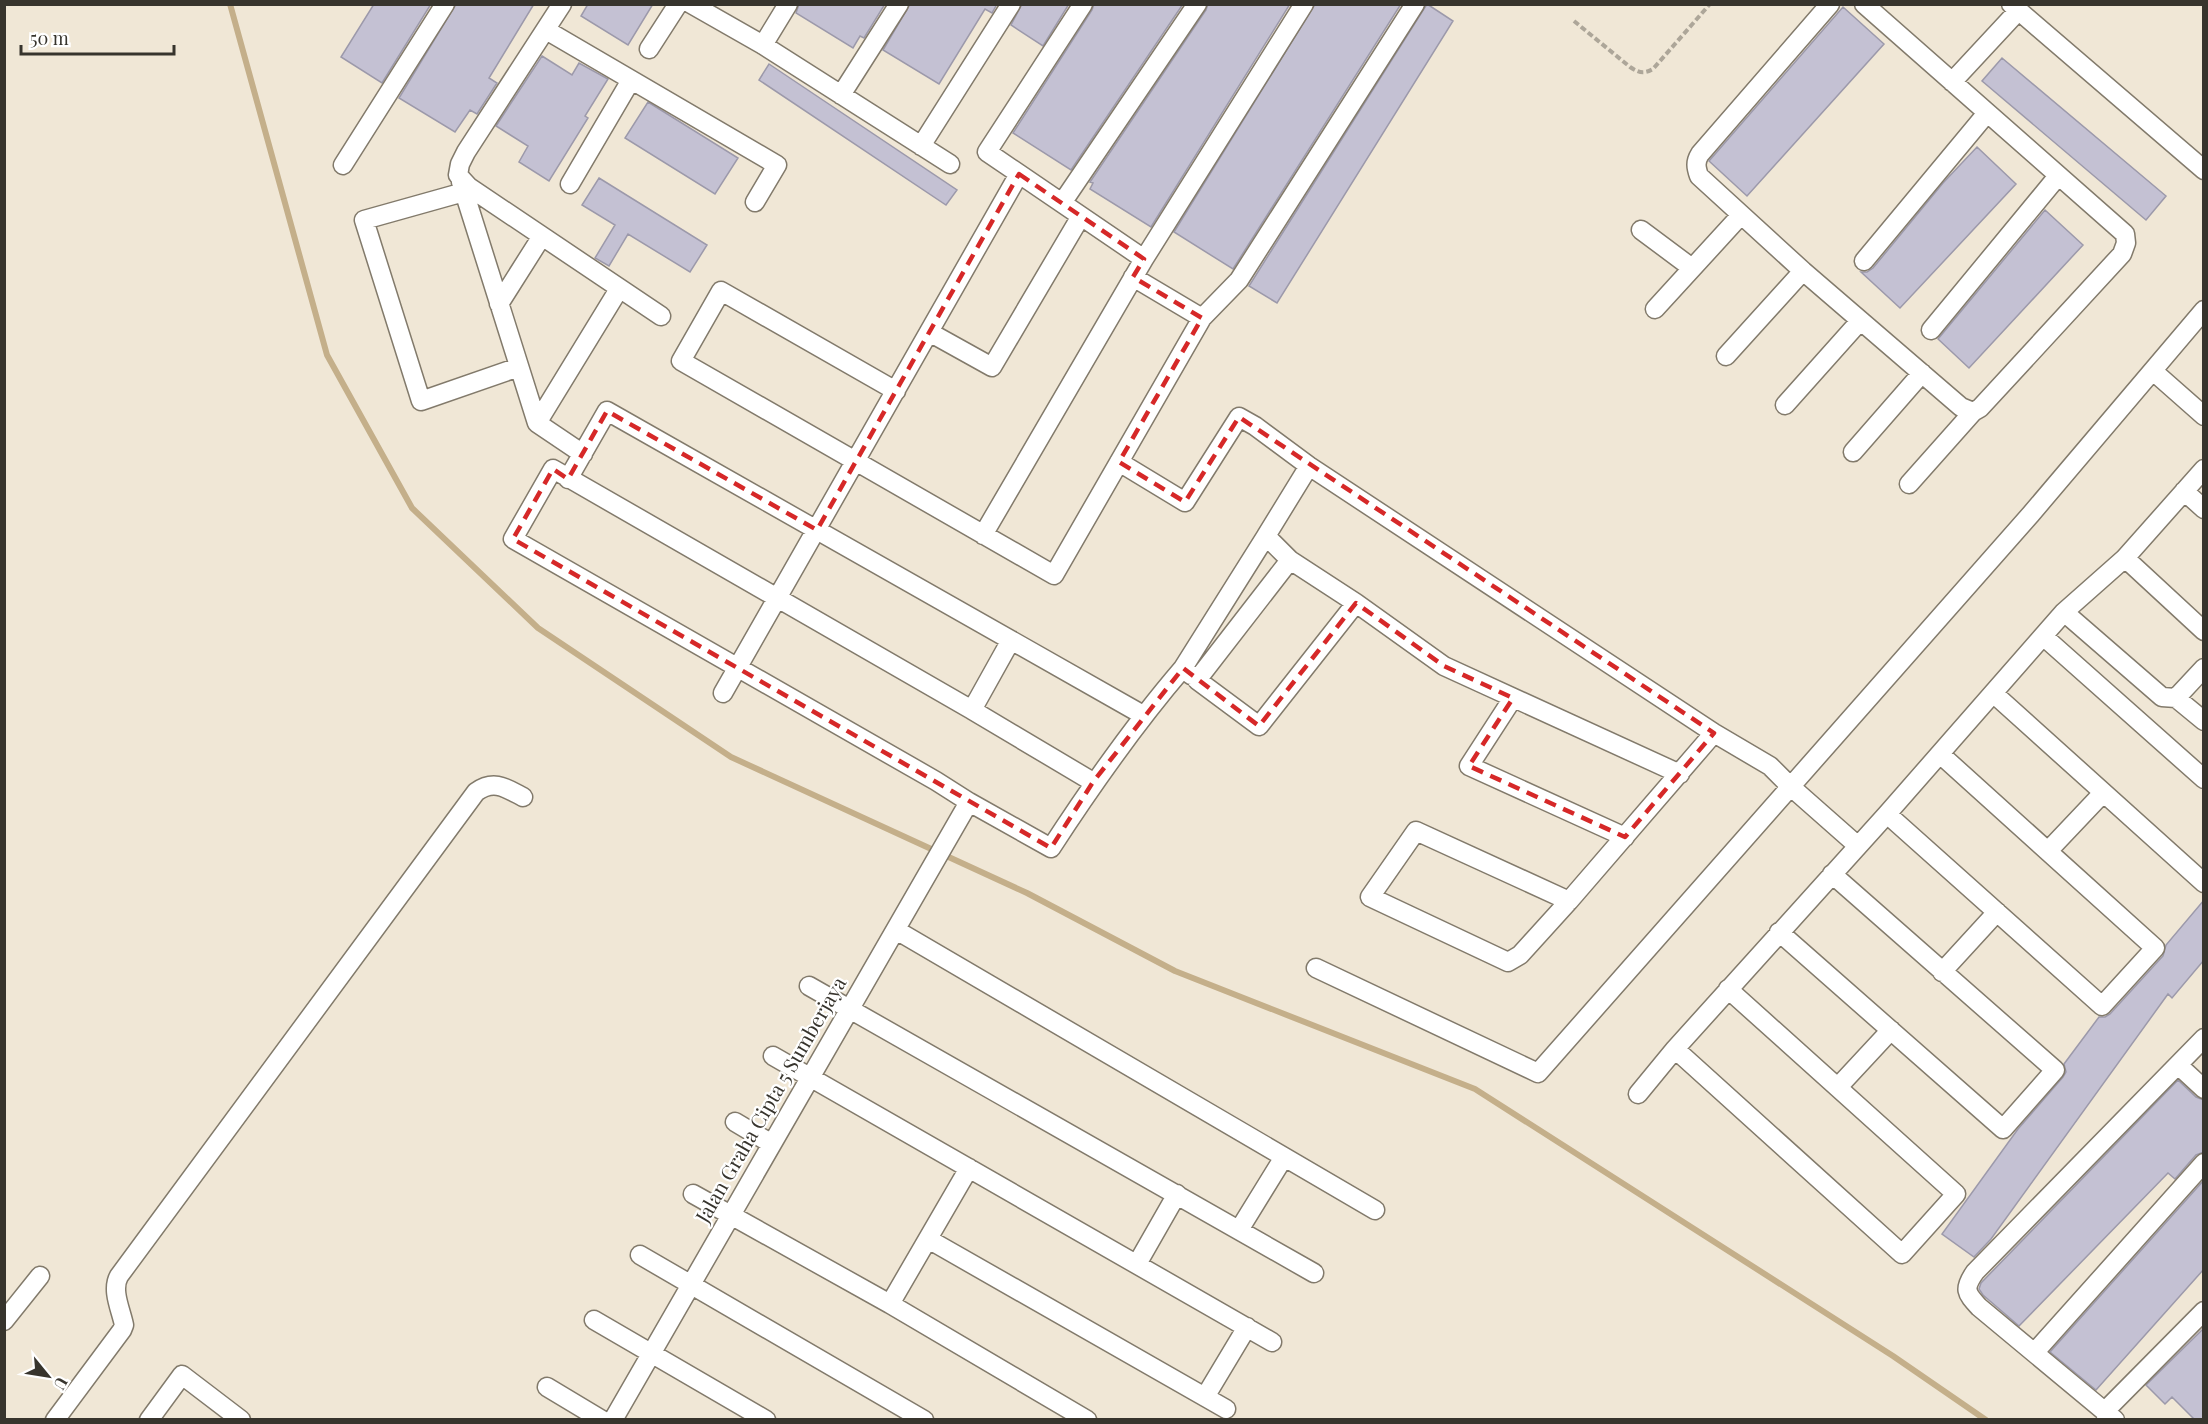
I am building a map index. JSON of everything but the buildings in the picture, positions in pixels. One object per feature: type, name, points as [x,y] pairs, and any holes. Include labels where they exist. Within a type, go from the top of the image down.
[{"type":"street","points":[[343,165],[445,4]]},
{"type":"street","points":[[562,4],[466,152],[458,175],[537,423],[583,454]]},
{"type":"street","points":[[649,49],[678,4]]},
{"type":"street","points":[[691,4],[763,45],[950,164]]},
{"type":"street","points":[[763,45],[788,4]]},
{"type":"street","points":[[841,95],[899,4]]},
{"type":"street","points":[[921,146],[1011,4]]},
{"type":"street","points":[[1083,4],[987,152],[1144,259]]},
{"type":"street","points":[[1062,203],[1197,4]]},
{"type":"street","points":[[983,535],[1133,277],[1304,4]]},
{"type":"street","points":[[896,391],[721,291],[681,361],[1054,575],[1202,318],[1239,280],[1415,4]]},
{"type":"street","points":[[1830,4],[1696,161],[1699,176],[1803,272],[1961,407],[1973,412]]},
{"type":"street","points":[[1864,4],[2125,234],[2126,243],[2122,254],[1980,408],[1973,412],[1909,484]]},
{"type":"street","points":[[1952,82],[2014,8],[2204,170]]},
{"type":"street","points":[[546,30],[777,165],[755,202]]},
{"type":"street","points":[[570,184],[631,80]]},
{"type":"street","points":[[1864,261],[1987,113]]},
{"type":"street","points":[[723,693],[1019,174]]},
{"type":"street","points":[[1931,330],[2058,176]]},
{"type":"street","points":[[463,186],[661,316]]},
{"type":"street","points":[[463,186],[364,220],[421,400],[519,367]]},
{"type":"street","points":[[929,332],[992,367],[1081,216]]},
{"type":"street","points":[[1655,309],[1741,216]]},
{"type":"street","points":[[1641,230],[1692,268]]},
{"type":"street","points":[[499,304],[542,236]]},
{"type":"street","points":[[1726,356],[1803,272]]},
{"type":"street","points":[[1133,277],[1202,318]]},
{"type":"street","points":[[537,423],[619,289]]},
{"type":"street","points":[[1316,968],[1538,1073],[2031,514],[2204,310]]},
{"type":"street","points":[[1785,405],[1860,321]]},
{"type":"street","points":[[2153,370],[2204,416]]},
{"type":"street","points":[[1853,452],[1922,373]]},
{"type":"street","points":[[568,479],[607,411],[1143,715]]},
{"type":"street","points":[[1119,462],[1185,502],[1239,417],[1309,466],[1714,733],[1770,766],[1858,846]]},
{"type":"street","points":[[1190,674],[1266,536],[1309,466]]},
{"type":"street","points":[[1638,1094],[1728,988],[1887,814],[2064,612],[2126,558],[2204,469]]},
{"type":"street","points":[[1093,782],[972,710],[552,470],[513,539],[1051,848],[1093,782],[1143,715],[1190,674],[1290,560]]},
{"type":"street","points":[[2184,491],[2204,509]]},
{"type":"street","points":[[1266,536],[1290,560],[1356,603],[1444,666],[1680,774]]},
{"type":"street","points":[[2126,558],[2204,631]]},
{"type":"street","points":[[1190,674],[1259,726],[1356,603]]},
{"type":"street","points":[[2064,612],[2162,697],[2176,698],[2204,721]]},
{"type":"street","points":[[2043,636],[2204,779]]},
{"type":"street","points":[[972,710],[1011,640]]},
{"type":"street","points":[[2176,698],[2204,668]]},
{"type":"street","points":[[1993,693],[2102,794],[2204,883]]},
{"type":"street","points":[[1513,698],[1468,766],[1625,837]]},
{"type":"street","points":[[1569,901],[1416,831],[1370,897],[1508,962],[1520,955],[1569,901],[1714,733]]},
{"type":"street","points":[[1887,814],[2102,1006],[2155,948],[1940,754]]},
{"type":"street","points":[[55,1419],[122,1330],[124,1325],[116,1290],[119,1276],[476,792],[484,786],[491,785],[504,787],[523,797]]},
{"type":"street","points":[[2048,851],[2102,794]]},
{"type":"street","name":"Jalan Graha Cipta 5 Sumberjaya","points":[[613,1419],[812,1077],[848,1008],[896,930],[969,802]]},
{"type":"street","points":[[1779,932],[2003,1129],[2055,1070],[1832,874]]},
{"type":"street","points":[[1942,972],[1996,912]]},
{"type":"street","points":[[896,930],[1375,1210]]},
{"type":"street","points":[[809,986],[1314,1273]]},
{"type":"street","points":[[1675,1049],[1902,1254],[1956,1194],[1728,988]]},
{"type":"street","points":[[1838,1087],[1891,1030]]},
{"type":"street","points":[[2204,1038],[1969,1281],[1968,1295],[1979,1307],[2110,1416],[2204,1311]]},
{"type":"street","points":[[774,1056],[1272,1342]]},
{"type":"street","points":[[2178,1065],[2204,1089]]},
{"type":"street","points":[[735,1122],[772,1144]]},
{"type":"street","points":[[1239,1230],[1284,1157]]},
{"type":"street","points":[[2035,1352],[2204,1163]]},
{"type":"street","points":[[890,1304],[969,1168]]},
{"type":"street","points":[[693,1194],[890,1304],[1087,1419]]},
{"type":"street","points":[[1137,1264],[1177,1194]]},
{"type":"street","points":[[928,1239],[1226,1410]]},
{"type":"street","points":[[640,1255],[924,1419]]},
{"type":"street","points":[[4,1321],[40,1276]]},
{"type":"street","points":[[594,1320],[766,1419]]},
{"type":"street","points":[[1205,1397],[1247,1327]]},
{"type":"street","points":[[149,1419],[182,1375],[241,1419]]},
{"type":"street","points":[[547,1387],[602,1419]]},
{"type":"path","points":[[1574,21],[1638,73],[1646,73],[1653,69],[1710,4]]},
{"type":"highlighted area","points":[[1019,174],[1144,259],[1133,277],[1202,318],[1119,462],[1185,502],[1239,417],[1714,733],[1625,837],[1469,766],[1513,698],[1444,666],[1356,603],[1259,726],[1183,668],[1093,782],[1051,848],[513,539],[553,469],[568,479],[607,411],[817,530]]},
{"type":"waterway","points":[[230,4],[327,355],[412,508],[538,628],[731,757],[1027,893],[1175,971],[1475,1089],[1893,1356],[1986,1420]]}]
